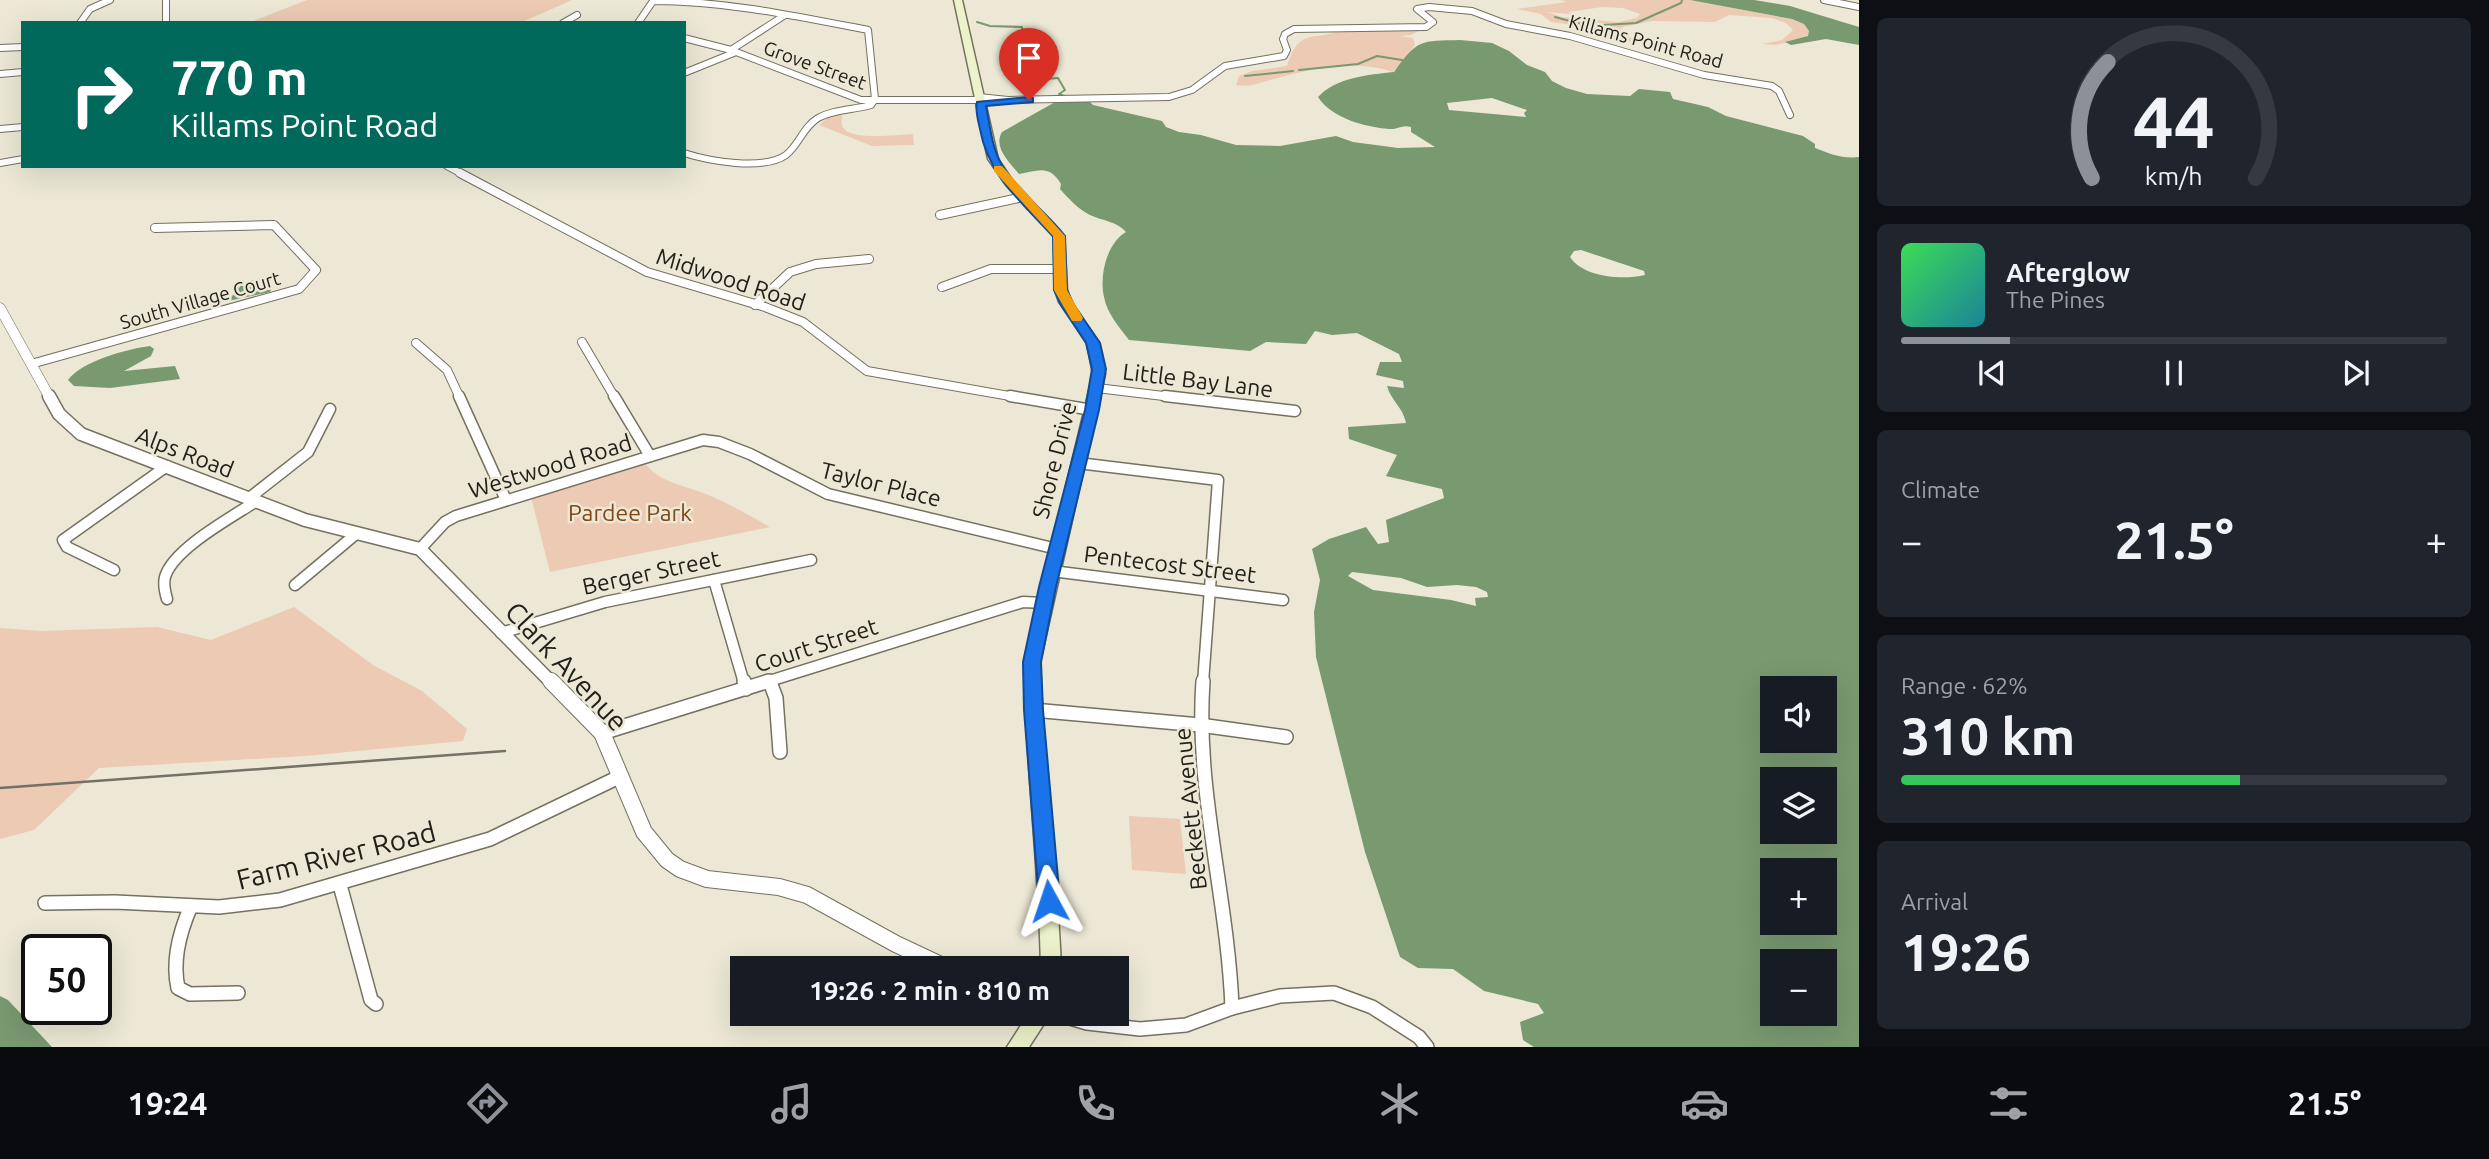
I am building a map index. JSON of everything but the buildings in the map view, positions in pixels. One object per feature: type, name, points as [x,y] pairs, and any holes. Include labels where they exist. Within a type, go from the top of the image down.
[{"type":"main road","name":"Shore Drive","points":[[958,0],[993,159],[1009,183],[1059,236],[1063,298],[1096,350],[1099,369],[1092,410],[1032,662],[1051,956]]},
{"type":"main road","points":[[1017,1047],[1032,1026]]},
{"type":"street","points":[[81,21],[90,9],[110,0]]},
{"type":"street","points":[[166,0],[166,21]]},
{"type":"street","points":[[1824,0],[1859,7]]},
{"type":"street","points":[[640,21],[653,1],[698,1],[868,30],[874,102],[866,107],[819,117],[812,122],[795,146],[776,161],[749,163],[699,158],[686,154]]},
{"type":"street","name":"Killams Point Road","points":[[980,100],[1169,97],[1192,90],[1225,66],[1284,56],[1287,50],[1283,39],[1289,31],[1308,27],[1426,27],[1433,22],[1417,9],[1429,6],[1472,11],[1506,24],[1570,36],[1704,75],[1772,86],[1779,91],[1790,115]]},
{"type":"street","points":[[566,21],[576,15]]},
{"type":"street","points":[[686,72],[734,51],[785,15]]},
{"type":"street","name":"Grove Street","points":[[686,39],[734,51],[852,97],[874,102],[980,100]]},
{"type":"street","points":[[0,48],[21,47]]},
{"type":"street","points":[[0,74],[21,72]]},
{"type":"street","points":[[0,129],[21,127]]},
{"type":"street","points":[[0,163],[21,159]]},
{"type":"street","name":"Midwood Road","points":[[451,168],[644,271],[679,284],[755,304],[806,323],[830,340],[855,366],[867,371],[1092,410]]},
{"type":"street","points":[[940,215],[1023,197]]},
{"type":"street","name":"South Village Court","points":[[31,364],[299,289],[316,270],[274,225],[155,228]]},
{"type":"street","points":[[755,304],[790,272],[816,264],[869,259]]},
{"type":"street","points":[[942,286],[991,269],[1060,270]]},
{"type":"street","name":"Alps Road","points":[[1,310],[59,414],[71,427],[93,439],[305,520],[419,549]]},
{"type":"street","points":[[582,342],[650,456]]},
{"type":"street","points":[[416,343],[447,370],[506,500]]},
{"type":"street","name":"Little Bay Lane","points":[[1097,387],[1295,411]]},
{"type":"street","points":[[167,599],[164,580],[172,565],[308,452],[330,409]]},
{"type":"street","name":"Westwood Road","points":[[419,549],[445,522],[456,516],[703,440]]},
{"type":"street","name":"Taylor Place","points":[[703,440],[726,443],[803,484],[828,494],[1057,549]]},
{"type":"street","name":"Beckett Avenue","points":[[1078,463],[1218,480],[1212,591],[1200,725],[1230,960],[1231,1007]]},
{"type":"street","points":[[114,570],[67,547],[63,540],[167,466]]},
{"type":"street","points":[[295,585],[356,534]]},
{"type":"street","name":"Clark Avenue","points":[[419,549],[602,733],[636,818],[653,845],[677,867],[708,882],[777,887],[807,895],[828,903],[883,937],[922,956]]},
{"type":"street","name":"Berger Street","points":[[501,633],[605,602],[811,560]]},
{"type":"street","name":"Pentecost Street","points":[[1052,571],[1283,600]]},
{"type":"street","points":[[714,580],[728,637],[746,689]]},
{"type":"street","name":"Court Street","points":[[602,733],[1023,602],[1044,603]]},
{"type":"street","points":[[770,682],[776,698],[780,752]]},
{"type":"street","points":[[1034,710],[1200,725],[1286,737]]},
{"type":"street","name":"Farm River Road","points":[[46,903],[247,906],[340,885],[490,839],[621,776]]},
{"type":"street","points":[[340,885],[370,1000],[376,1004]]},
{"type":"street","points":[[191,906],[183,930],[175,980],[178,988],[190,994],[238,993]]},
{"type":"street","points":[[1114,1026],[1140,1029],[1186,1025],[1231,1007],[1280,996],[1334,993],[1372,1007],[1419,1037],[1427,1047]]},
{"type":"green space","points":[[307,0],[572,0],[525,21],[253,21]]},
{"type":"green space","points":[[1561,0],[1690,0],[1792,19],[1804,24],[1809,31],[1808,36],[1776,45],[1762,44],[1782,40],[1793,30],[1786,23],[1772,18],[1729,15],[1715,22],[1652,21],[1622,27],[1620,30],[1633,40],[1629,42],[1588,35],[1573,25],[1551,22],[1541,14],[1517,9],[1567,2]],"holes":[[[1602,7],[1623,8],[1640,14],[1637,18],[1618,22],[1562,17],[1547,12],[1570,14],[1569,12]]]},
{"type":"green space","points":[[1343,29],[1419,31],[1399,36],[1413,38],[1415,45],[1393,72],[1364,66],[1333,67],[1250,85],[1236,85],[1239,76],[1252,71],[1287,66],[1302,40]]},
{"type":"green space","points":[[842,114],[842,127],[851,133],[878,136],[913,134],[914,145],[872,146],[819,125],[829,117]]},
{"type":"green space","name":"Pardee Park","points":[[644,462],[664,479],[714,498],[770,527],[550,572],[531,497]]},
{"type":"green space","points":[[294,607],[373,665],[422,691],[467,729],[463,741],[305,756],[99,768],[34,830],[0,839],[0,628],[41,631],[157,627],[211,640]]},
{"type":"green space","points":[[1129,816],[1180,819],[1186,874],[1132,870]]},
{"type":"shaded area","points":[[1690,0],[1754,0],[1790,6],[1859,27],[1859,45],[1826,39],[1791,45],[1785,42],[1808,36],[1809,31],[1804,24],[1792,19]]},
{"type":"shaded area","points":[[1460,40],[1492,43],[1509,51],[1527,65],[1545,72],[1552,81],[1566,88],[1587,94],[1630,96],[1639,89],[1670,92],[1673,99],[1803,136],[1815,144],[1815,148],[1826,152],[1842,157],[1859,157],[1859,1047],[1534,1047],[1523,1040],[1520,1022],[1544,1013],[1538,1004],[1484,991],[1453,969],[1418,968],[1400,957],[1365,852],[1316,657],[1314,612],[1320,580],[1312,549],[1329,539],[1366,527],[1378,544],[1389,542],[1386,520],[1444,498],[1442,489],[1386,476],[1397,455],[1349,439],[1348,427],[1406,423],[1387,386],[1404,388],[1403,381],[1376,375],[1380,362],[1402,362],[1399,354],[1357,333],[1332,335],[1315,331],[1306,344],[1266,342],[1250,351],[1129,340],[1111,314],[1103,288],[1109,252],[1126,232],[1078,207],[1060,189],[1061,184],[1057,178],[1047,171],[1019,174],[1003,154],[999,143],[1002,132],[1057,101],[1089,101],[1093,105],[1162,121],[1166,127],[1179,132],[1236,145],[1280,146],[1336,136],[1353,142],[1398,148],[1435,147],[1411,132],[1411,127],[1389,129],[1359,124],[1331,111],[1318,97],[1344,81],[1394,72],[1409,53],[1428,42]],"holes":[[[1492,98],[1527,110],[1524,113],[1526,117],[1449,110],[1447,103]],[[1581,250],[1644,271],[1645,275],[1615,277],[1594,273],[1576,264],[1570,257],[1574,251]],[[1352,572],[1401,578],[1427,587],[1476,587],[1487,592],[1488,597],[1475,598],[1476,606],[1373,590],[1348,576]]]},
{"type":"shaded area","points":[[266,277],[272,287],[270,292],[228,301],[243,283]]},
{"type":"shaded area","points":[[150,346],[154,349],[151,356],[124,371],[175,366],[180,379],[110,388],[74,386],[68,380],[83,367],[94,362]]},
{"type":"shaded area","points":[[0,996],[8,1000],[21,1014],[21,1025],[31,1025],[52,1047],[0,1047]]},
{"type":"waterway","points":[[1555,17],[1588,26],[1636,23],[1681,3],[1682,0]]},
{"type":"waterway","points":[[977,22],[990,26],[1022,27],[1025,46],[1028,48],[1017,57],[1027,62],[1025,67],[1033,70],[1032,75],[1045,79],[1058,78],[1065,90],[1059,94],[1067,97]]},
{"type":"waterway","points":[[1299,70],[1358,64],[1377,56],[1402,60]]},
{"type":"waterway","points":[[1245,76],[1293,71]]},
{"type":"tram line","points":[[0,788],[505,751]]},
{"type":"slow traffic","points":[[998,169],[1059,236],[1060,290],[1077,318]]},
{"type":"route","points":[[1029,100],[981,104],[988,146],[1009,183],[1059,236],[1060,290],[1093,343],[1099,369],[1092,410],[1035,640],[1032,662],[1049,901]]}]
